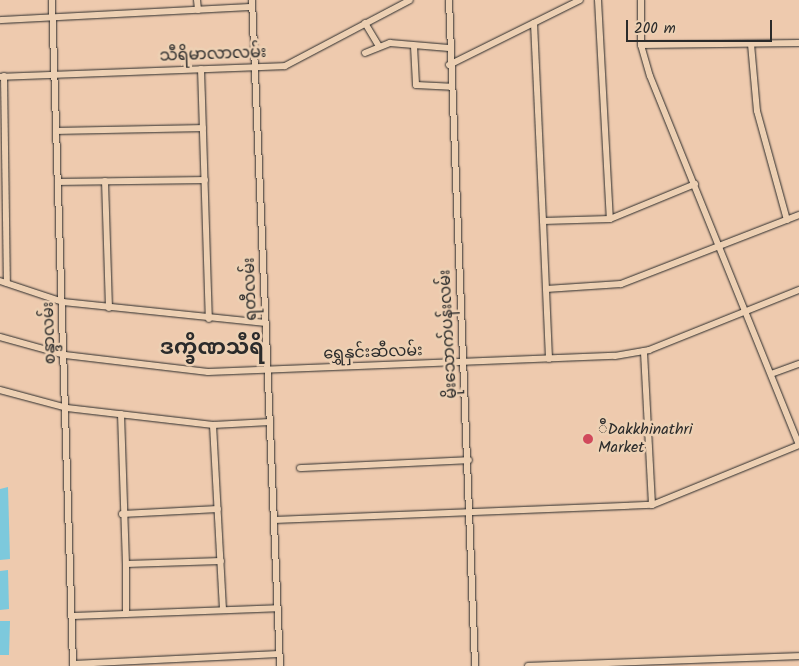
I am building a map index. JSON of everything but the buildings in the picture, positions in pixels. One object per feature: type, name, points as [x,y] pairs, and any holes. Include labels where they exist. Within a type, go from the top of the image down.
[{"type":"street","name":"စန္ဒာလမ်း","points":[[52,0],[67,408],[73,665]]},
{"type":"street","points":[[197,0],[198,10]]},
{"type":"street","name":"သီရိမာလာလမ်း","points":[[2,76],[201,69],[256,69],[285,66],[312,56],[365,23],[410,0]]},
{"type":"street","name":"မိုးသောက်ပန်းလမ်း","points":[[449,0],[450,87],[464,363],[475,666]]},
{"type":"street","points":[[450,65],[580,0]]},
{"type":"street","points":[[598,0],[610,219]]},
{"type":"street","points":[[274,520],[652,505],[799,445],[641,45],[641,0]]},
{"type":"street","points":[[0,20],[198,10],[252,4]]},
{"type":"street","name":"ရတီလမ်း","points":[[252,4],[280,666]]},
{"type":"street","points":[[365,23],[379,46]]},
{"type":"street","points":[[534,23],[549,359]]},
{"type":"street","points":[[641,45],[799,43]]},
{"type":"street","points":[[751,44],[758,111],[787,220]]},
{"type":"street","points":[[365,53],[379,46],[449,48]]},
{"type":"street","points":[[414,46],[416,85],[450,87]]},
{"type":"street","points":[[201,69],[210,319]]},
{"type":"street","points":[[2,76],[7,283]]},
{"type":"street","points":[[56,131],[203,128]]},
{"type":"street","points":[[58,182],[205,180]]},
{"type":"street","points":[[105,181],[109,308]]},
{"type":"street","points":[[543,221],[610,219],[695,184]]},
{"type":"street","points":[[546,289],[621,284],[799,215]]},
{"type":"street","points":[[0,281],[63,302],[210,319],[266,323]]},
{"type":"street","name":"ရွှေနှင်းဆီလမ်း","points":[[0,337],[65,355],[208,372],[549,359],[644,351],[799,290]]},
{"type":"street","points":[[644,351],[652,505]]},
{"type":"street","points":[[771,374],[799,364]]},
{"type":"street","points":[[0,390],[67,408],[213,425],[270,422]]},
{"type":"street","points":[[121,414],[126,614]]},
{"type":"street","points":[[213,425],[223,610]]},
{"type":"street","points":[[300,468],[468,460]]},
{"type":"street","points":[[122,514],[218,509]]},
{"type":"street","points":[[126,564],[220,561]]},
{"type":"street","points":[[73,616],[278,608]]},
{"type":"street","points":[[73,665],[279,654]]},
{"type":"street","points":[[528,666],[799,656]]},
{"type":"street","points":[[772,657],[772,666]]},
{"type":"water","points":[[8,487],[10,559],[0,560],[0,489]]},
{"type":"water","points":[[8,570],[9,609],[0,610],[0,571]]},
{"type":"water","points":[[0,621],[10,621],[9,655],[0,655]]},
{"type":"place","name":"ီDakkhinathri Market","points":[[588,439]]},
{"type":"district","name":"ဒက္ခိဏသီရိ","points":[[212,349]]}]
